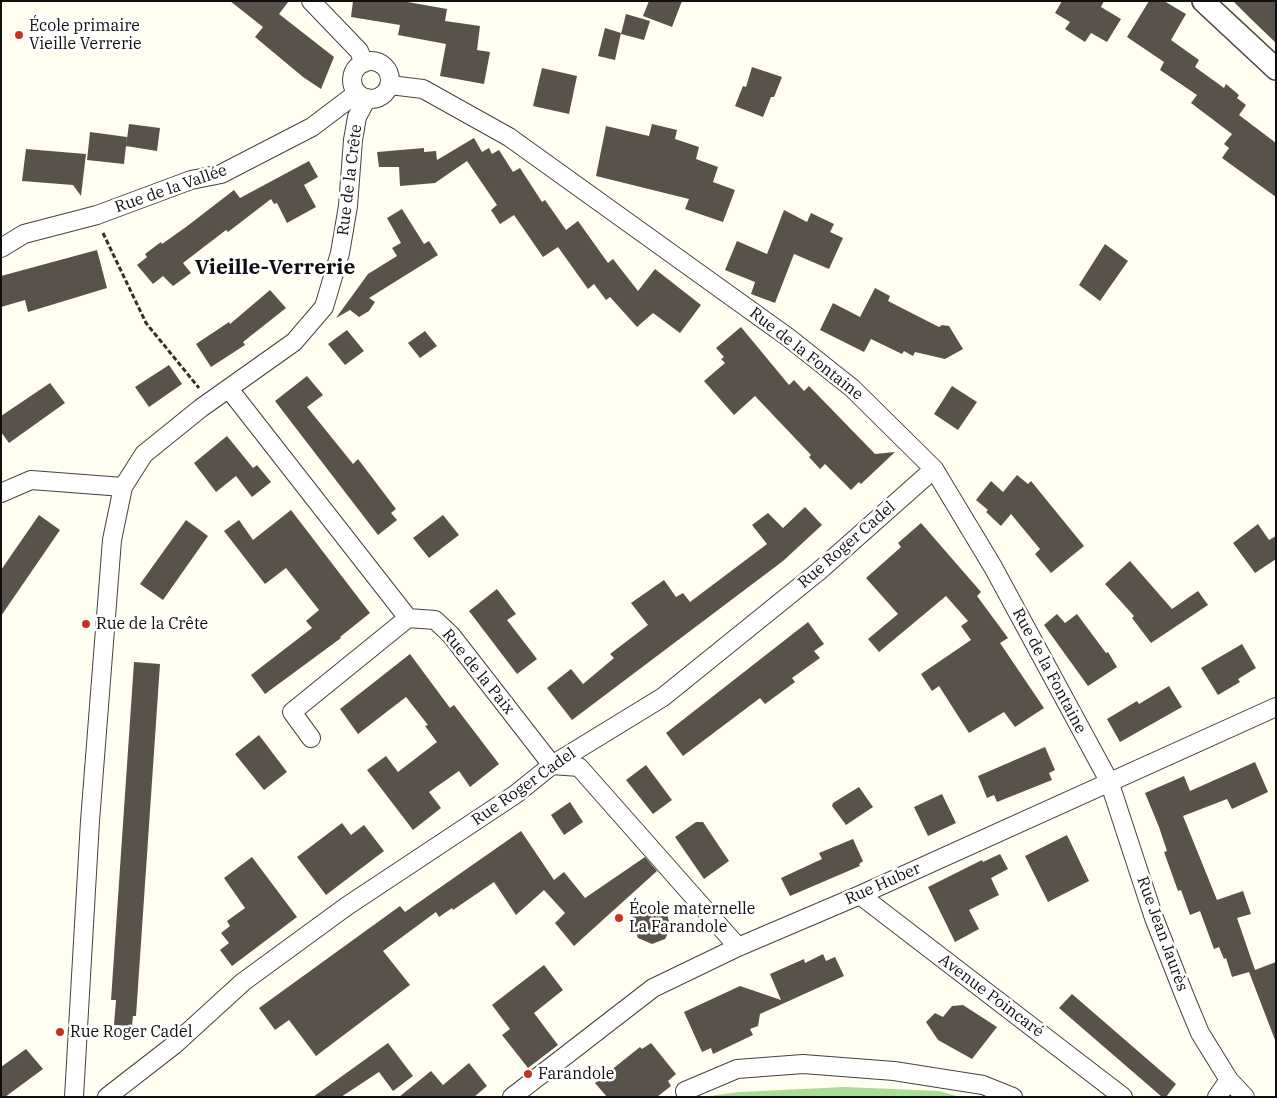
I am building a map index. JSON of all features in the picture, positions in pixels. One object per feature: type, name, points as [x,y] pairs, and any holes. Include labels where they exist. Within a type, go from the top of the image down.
[{"type":"street","points":[[311,1],[359,51],[364,63]]},
{"type":"street","points":[[1203,1],[1276,69]]},
{"type":"street","points":[[373,61],[386,68],[389,74],[390,85],[384,95],[378,98],[362,96],[352,79],[354,72],[364,63],[373,61]]},
{"type":"street","name":"Rue de la Fontaine","points":[[390,85],[423,89],[509,136],[805,351],[852,388],[934,470],[993,567],[1108,781]]},
{"type":"street","name":"Rue de la Vallée","points":[[1,248],[24,234],[97,215],[191,180],[221,174],[312,127],[362,96]]},
{"type":"street","name":"Rue de la Crête","points":[[74,1097],[90,821],[112,540],[122,487],[144,454],[210,402],[294,342],[324,307],[340,253],[357,117],[362,96]]},
{"type":"street","points":[[229,389],[408,618],[292,712],[311,738]]},
{"type":"street","name":"Rue Roger Cadel","points":[[107,1097],[174,1045],[243,982],[347,906],[516,794],[552,765],[663,697],[819,571],[934,470]]},
{"type":"street","points":[[1,492],[31,480],[122,487]]},
{"type":"street","name":"Rue de la Paix","points":[[408,618],[435,620],[451,635],[552,765]]},
{"type":"street","name":"Rue Huber","points":[[512,1097],[653,988],[738,947],[860,895],[1108,781],[1275,708]]},
{"type":"street","points":[[552,765],[579,767],[738,947]]},
{"type":"street","name":"Rue Jean Jaurès","points":[[1108,781],[1154,918],[1185,997],[1200,1033],[1229,1080]]},
{"type":"street","name":"Avenue Poincaré","points":[[860,895],[1123,1097]]},
{"type":"street","points":[[685,1091],[737,1069],[803,1064],[894,1071],[982,1085],[1013,1097]]},
{"type":"street","points":[[1217,1097],[1229,1080],[1245,1097]]},
{"type":"path","points":[[97,215],[146,323],[210,402]]},
{"type":"green space","points":[[845,1087],[939,1091],[961,1097],[703,1097],[739,1092]]},
{"type":"building","points":[[230,1],[289,1],[279,14],[334,57],[321,89],[303,77],[255,37],[263,27]]},
{"type":"building","points":[[353,1],[402,1],[447,9],[445,21],[480,26],[477,50],[490,52],[484,84],[440,76],[446,44],[398,35],[400,25],[351,17]]},
{"type":"building","points":[[649,1],[682,1],[672,27],[643,16]]},
{"type":"building","points":[[1062,1],[1104,1],[1101,7],[1121,19],[1107,42],[1091,33],[1085,42],[1065,29],[1070,22],[1055,13]]},
{"type":"building","points":[[1149,1],[1164,1],[1186,14],[1171,40],[1199,60],[1195,67],[1224,88],[1226,84],[1239,95],[1237,98],[1246,105],[1239,115],[1276,143],[1276,197],[1222,158],[1229,148],[1224,144],[1232,134],[1191,103],[1197,95],[1160,70],[1164,62],[1127,37]]},
{"type":"building","points":[[1233,1],[1276,1],[1276,43],[1250,18]]},
{"type":"building","points":[[626,14],[650,21],[644,40],[621,34]]},
{"type":"building","points":[[605,28],[621,33],[615,60],[598,56]]},
{"type":"building","points":[[752,67],[782,77],[763,117],[735,106],[743,86],[746,87]]},
{"type":"building","points":[[542,68],[577,76],[569,114],[533,106]]},
{"type":"building","points":[[129,124],[160,128],[157,151],[126,146]]},
{"type":"building","points":[[652,124],[677,130],[675,139],[699,147],[696,159],[718,167],[713,182],[735,190],[723,222],[685,209],[689,199],[596,176],[606,126],[649,136]]},
{"type":"building","points":[[90,132],[127,137],[124,164],[87,160]]},
{"type":"building","points":[[474,138],[482,152],[489,148],[492,154],[499,150],[513,172],[520,168],[542,202],[545,200],[566,230],[578,221],[608,263],[613,259],[638,291],[655,269],[701,305],[680,333],[653,313],[637,327],[610,297],[606,300],[594,284],[588,289],[558,247],[543,257],[514,215],[500,224],[491,210],[497,205],[467,161],[435,183],[400,186],[399,167],[379,167],[377,152],[424,148],[424,152],[436,151],[437,160]]},
{"type":"building","points":[[26,149],[86,154],[81,196],[73,185],[22,181]]},
{"type":"building","points":[[309,161],[318,177],[304,185],[316,207],[287,223],[277,203],[274,204],[271,199],[183,263],[191,273],[173,286],[163,276],[153,284],[137,265],[147,257],[145,254],[186,227],[234,190],[240,198]]},
{"type":"building","points":[[402,209],[424,244],[429,241],[438,255],[369,298],[375,302],[369,311],[359,317],[350,310],[336,318],[368,274],[397,256],[392,248],[401,243],[387,218]]},
{"type":"building","points":[[784,210],[807,222],[811,213],[834,224],[830,232],[843,238],[829,269],[794,254],[775,303],[751,294],[755,282],[725,270],[737,241],[767,254]]},
{"type":"building","points":[[1105,244],[1128,261],[1100,301],[1079,285]]},
{"type":"building","points":[[97,250],[107,288],[28,312],[25,300],[1,307],[1,276]]},
{"type":"building","points":[[875,288],[890,296],[888,301],[939,327],[942,325],[949,326],[963,349],[945,359],[915,352],[913,356],[904,351],[902,354],[871,339],[864,352],[820,330],[833,303],[860,317]]},
{"type":"building","points":[[270,290],[286,308],[243,342],[245,345],[211,367],[196,344],[229,322],[230,324]]},
{"type":"building","points":[[741,327],[789,385],[794,380],[804,391],[809,386],[875,454],[895,452],[861,484],[859,482],[851,490],[825,464],[820,469],[809,457],[811,455],[755,396],[734,415],[704,381],[725,363],[721,359],[724,357],[716,348]]},
{"type":"building","points":[[347,330],[364,351],[345,365],[328,344]]},
{"type":"building","points":[[425,331],[437,346],[420,358],[408,343]]},
{"type":"building","points":[[169,365],[182,384],[149,407],[135,387]]},
{"type":"building","points":[[307,376],[323,395],[307,407],[353,464],[358,459],[396,509],[391,513],[397,520],[378,535],[275,401]]},
{"type":"building","points":[[50,383],[65,403],[9,443],[1,432],[1,416]]},
{"type":"building","points":[[952,386],[977,402],[958,430],[934,414]]},
{"type":"building","points":[[227,436],[253,468],[257,465],[271,482],[252,497],[236,476],[216,492],[194,463]]},
{"type":"building","points":[[1017,475],[1028,484],[1031,481],[1084,546],[1051,573],[1035,554],[1040,549],[1011,514],[1001,526],[986,512],[988,510],[976,500],[991,481],[1003,492]]},
{"type":"building","points":[[805,507],[822,525],[783,561],[572,720],[547,688],[571,669],[583,684],[614,658],[610,654],[648,625],[631,603],[664,580],[676,597],[683,593],[690,602],[767,544],[752,525],[768,513],[783,528]]},
{"type":"building","points":[[291,510],[370,613],[341,638],[265,694],[251,675],[312,628],[306,621],[319,610],[286,568],[265,584],[224,531],[239,520],[253,540]]},
{"type":"building","points":[[39,515],[60,530],[1,616],[1,570]]},
{"type":"building","points":[[443,515],[459,535],[429,558],[413,538]]},
{"type":"building","points":[[186,520],[208,536],[163,600],[140,584]]},
{"type":"building","points":[[921,523],[981,592],[977,596],[1008,638],[1000,643],[1044,708],[1015,727],[1004,712],[969,733],[939,686],[932,691],[921,674],[971,640],[961,626],[968,621],[946,596],[879,652],[868,639],[898,614],[866,578],[901,547],[898,543]]},
{"type":"building","points":[[1258,524],[1269,540],[1276,536],[1276,559],[1255,573],[1233,543]]},
{"type":"building","points":[[1130,561],[1172,609],[1198,591],[1208,605],[1151,643],[1132,618],[1134,616],[1105,584]]},
{"type":"building","points":[[497,589],[516,614],[507,620],[537,659],[517,674],[469,611]]},
{"type":"building","points":[[1057,614],[1065,623],[1077,614],[1106,653],[1108,652],[1117,667],[1088,686],[1044,625]]},
{"type":"building","points":[[808,622],[824,644],[814,651],[820,658],[792,678],[795,682],[765,704],[760,698],[683,756],[666,733]]},
{"type":"building","points":[[1242,644],[1256,668],[1238,679],[1240,682],[1218,695],[1201,668]]},
{"type":"building","points":[[410,654],[450,708],[454,705],[499,764],[470,787],[459,771],[429,792],[441,808],[413,830],[367,770],[386,756],[398,772],[437,742],[425,726],[428,725],[406,697],[358,734],[340,709]]},
{"type":"building","points":[[134,662],[160,664],[136,1016],[133,1016],[132,1026],[114,1025],[116,1000],[111,1000]]},
{"type":"building","points":[[1169,686],[1182,707],[1120,742],[1107,719],[1137,701],[1139,704]]},
{"type":"building","points":[[259,735],[287,772],[264,790],[235,754]]},
{"type":"building","points":[[1045,747],[1055,770],[1049,773],[1052,780],[997,802],[994,795],[987,798],[978,776]]},
{"type":"building","points":[[1255,762],[1268,792],[1232,809],[1227,799],[1183,816],[1217,900],[1243,891],[1251,914],[1237,918],[1255,970],[1276,962],[1275,1040],[1249,972],[1232,977],[1226,958],[1224,959],[1219,947],[1214,949],[1200,911],[1190,915],[1181,890],[1178,891],[1164,852],[1167,851],[1159,827],[1145,793],[1184,776],[1190,791]]},
{"type":"building","points":[[646,765],[672,800],[653,814],[626,780]]},
{"type":"building","points":[[859,787],[873,807],[846,825],[832,806],[833,803]]},
{"type":"building","points":[[942,794],[956,823],[928,836],[914,807]]},
{"type":"building","points":[[570,802],[583,822],[564,835],[551,815]]},
{"type":"building","points":[[696,822],[703,822],[729,861],[704,879],[675,837]]},
{"type":"building","points":[[342,823],[351,835],[364,825],[384,851],[326,895],[297,857]]},
{"type":"building","points":[[521,831],[554,880],[564,872],[585,898],[645,857],[657,871],[574,946],[555,923],[565,913],[544,890],[516,915],[494,882],[453,910],[452,908],[439,917],[436,912],[383,951],[410,985],[316,1056],[289,1020],[275,1030],[259,1008],[400,906],[405,912]]},
{"type":"building","points":[[1067,835],[1089,881],[1048,902],[1025,856]]},
{"type":"building","points":[[853,839],[863,861],[859,864],[860,866],[790,896],[781,878],[822,859],[819,853]]},
{"type":"building","points":[[1000,854],[1008,869],[991,878],[999,895],[969,910],[979,929],[955,942],[928,887],[982,860],[983,862]]},
{"type":"building","points":[[252,857],[297,917],[232,966],[220,950],[229,943],[221,933],[230,926],[227,921],[245,908],[224,878]]},
{"type":"building","points":[[630,901],[662,910],[667,915],[671,927],[665,939],[652,944],[638,938]]},
{"type":"building","points":[[823,954],[826,961],[835,957],[844,976],[760,1014],[758,1026],[750,1029],[753,1035],[713,1054],[711,1048],[702,1052],[684,1012],[740,986],[781,1000],[770,974],[804,959],[805,963]]},
{"type":"building","points":[[544,965],[563,990],[534,1013],[558,1045],[528,1068],[502,1035],[510,1029],[492,1005]]},
{"type":"building","points":[[1072,994],[1176,1084],[1166,1097],[1162,1097],[1059,1008]]},
{"type":"building","points":[[963,1005],[997,1027],[972,1059],[938,1040],[926,1022],[935,1013],[943,1017],[952,1006]]},
{"type":"building","points":[[388,1043],[413,1076],[393,1091],[379,1072],[341,1097],[313,1097]]},
{"type":"building","points":[[651,1043],[676,1074],[668,1081],[671,1086],[657,1097],[607,1097],[595,1083],[640,1047],[642,1049]]},
{"type":"building","points":[[26,1049],[43,1069],[5,1097],[1,1097],[1,1067]]},
{"type":"building","points":[[469,1063],[487,1086],[474,1097],[399,1097],[431,1071],[443,1085]]},
{"type":"place","name":"École primaire Vieille Verrerie","points":[[19,35]]},
{"type":"place","name":"Rue de la Crête","points":[[86,624]]},
{"type":"place","name":"École maternelle La Farandole","points":[[619,918]]},
{"type":"place","name":"Rue Roger Cadel","points":[[60,1032]]},
{"type":"place","name":"Farandole","points":[[528,1074]]},
{"type":"district","name":"Vieille-Verrerie","points":[[275,268]]}]
